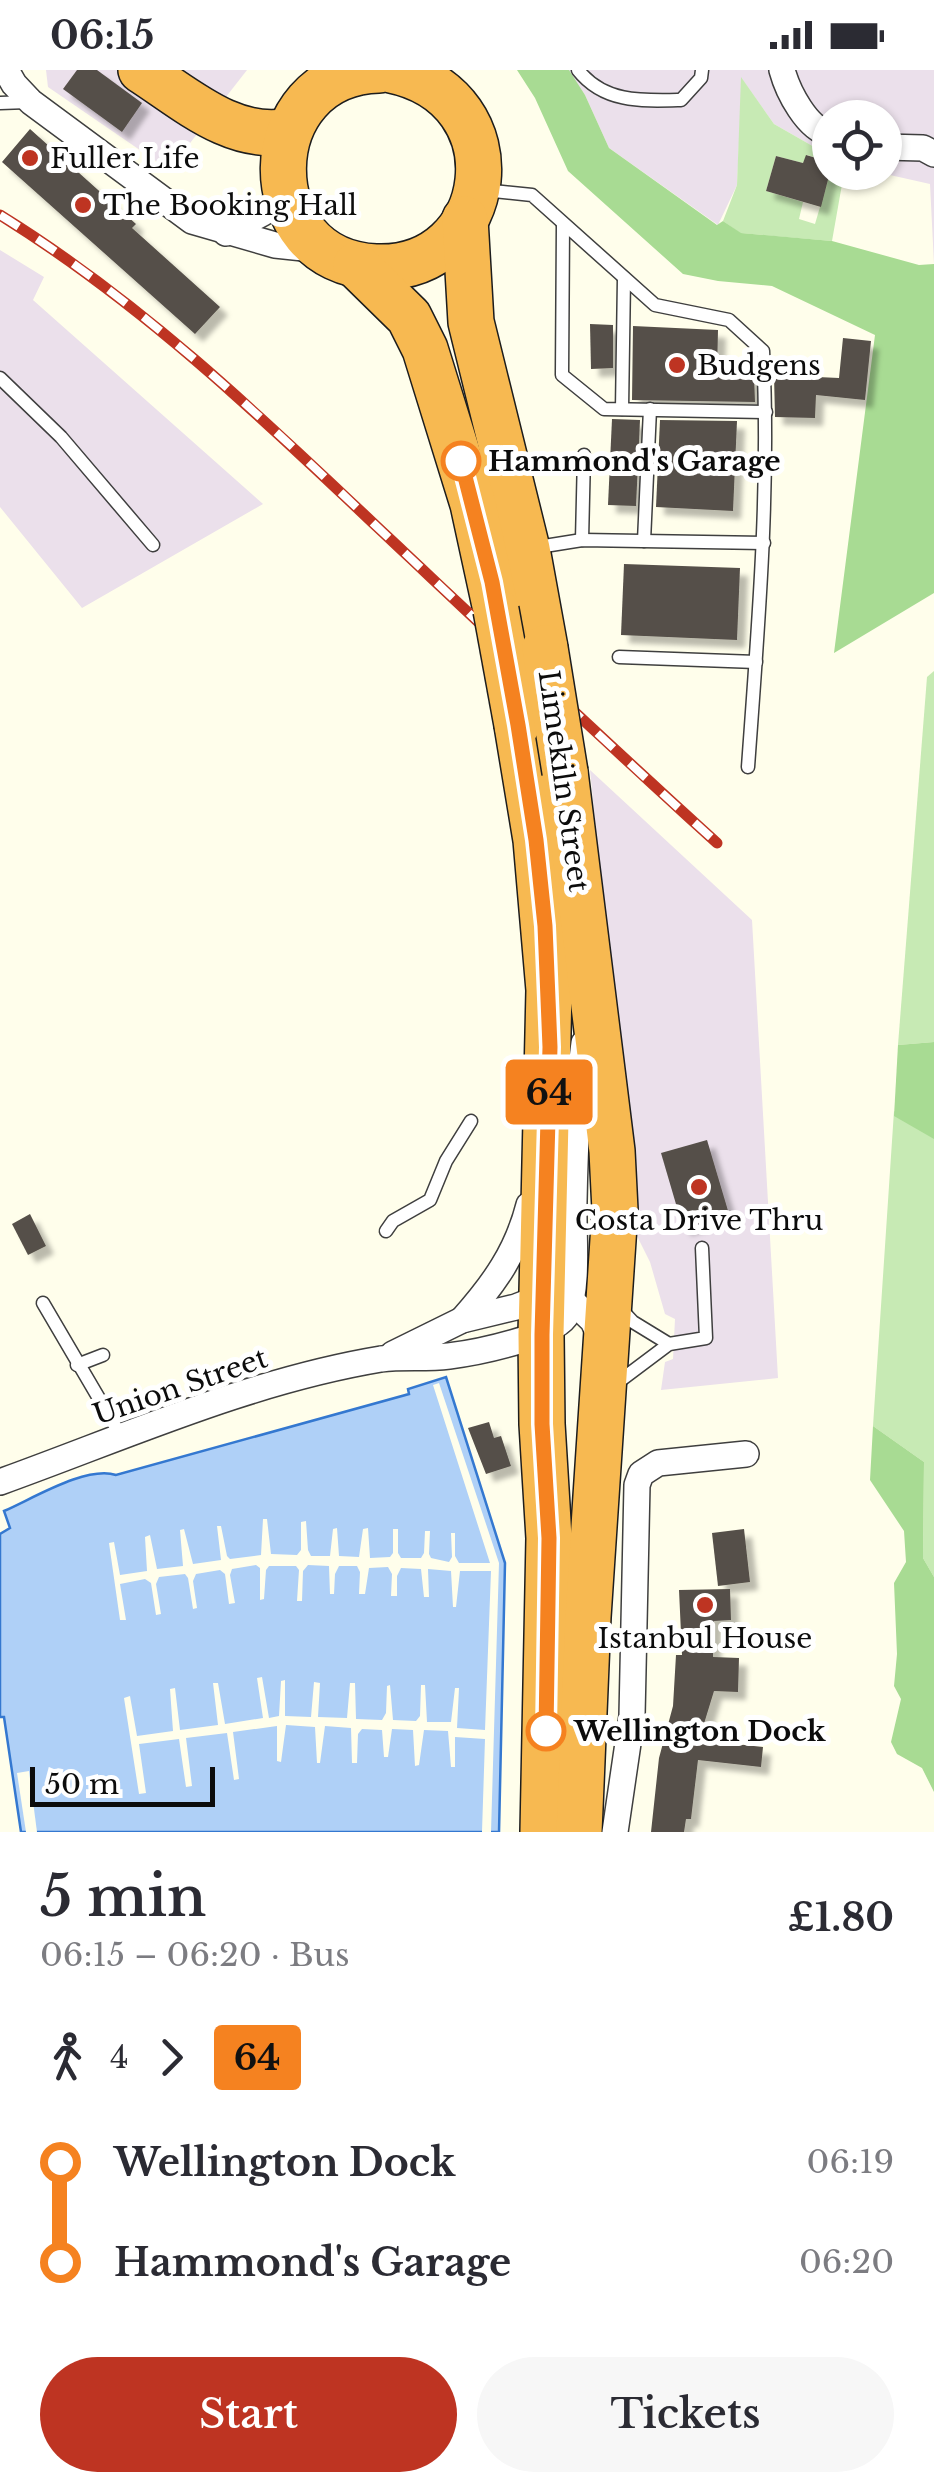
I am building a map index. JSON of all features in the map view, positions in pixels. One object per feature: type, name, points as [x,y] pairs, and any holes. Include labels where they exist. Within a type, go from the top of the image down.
[{"type":"highway","points":[[142,70],[224,124],[271,134],[293,124],[310,99],[327,85],[347,76],[379,70]]},
{"type":"highway","points":[[284,190],[281,171],[293,124],[300,70]]},
{"type":"highway","name":"Limekiln Street","points":[[392,70],[430,82],[461,110],[478,149],[471,205],[471,322],[527,550],[545,648],[565,772],[612,1150],[614,1210],[566,1307]]},
{"type":"highway","name":"Limekiln Street","points":[[224,124],[284,190],[294,216],[308,235],[341,258],[408,317],[426,349],[474,504],[518,725],[536,840],[549,990],[548,1144],[566,1307],[606,1350],[579,1832]]},
{"type":"highway","points":[[341,258],[392,267],[410,263],[442,246],[471,205]]},
{"type":"highway","points":[[543,1832],[549,1538],[542,1424],[566,1307]]},
{"type":"street","points":[[6,70],[31,102],[192,221],[275,246],[341,258]]},
{"type":"street","points":[[782,70],[812,123]]},
{"type":"street","points":[[902,147],[923,148],[934,154]]},
{"type":"street","points":[[226,233],[263,213],[284,190]]},
{"type":"street","name":"Union Street","points":[[462,1320],[491,1287],[514,1251],[548,1144]]},
{"type":"street","name":"Union Street","points":[[384,1358],[462,1320],[516,1307],[566,1307]]},
{"type":"street","name":"Union Street","points":[[0,1482],[121,1436],[303,1376],[384,1358],[450,1356],[566,1307]]},
{"type":"street","points":[[615,1832],[632,1716],[637,1485],[647,1467],[658,1463],[746,1454]]},
{"type":"street","points":[[594,1527],[616,1552],[636,1561]]},
{"type":"lane","points":[[578,70],[590,85],[628,101],[681,100],[701,78],[702,70]]},
{"type":"lane","points":[[0,104],[31,102]]},
{"type":"lane","points":[[471,205],[504,190],[532,195],[654,305],[729,320],[764,351],[764,543],[748,767]]},
{"type":"lane","points":[[563,224],[562,375],[604,409],[766,412]]},
{"type":"lane","points":[[622,409],[624,278]]},
{"type":"lane","points":[[0,378],[61,437],[153,545]]},
{"type":"lane","points":[[644,541],[650,409]]},
{"type":"lane","points":[[582,540],[584,455]]},
{"type":"lane","points":[[527,550],[582,540],[764,543]]},
{"type":"lane","points":[[619,657],[756,662]]},
{"type":"lane","points":[[386,1231],[393,1220],[430,1200],[446,1161],[471,1121]]},
{"type":"lane","points":[[602,1395],[668,1344],[706,1338],[702,1248]]},
{"type":"lane","points":[[43,1303],[121,1436]]},
{"type":"lane","points":[[566,1307],[633,1322],[668,1344]]},
{"type":"lane","points":[[77,1365],[103,1355]]},
{"type":"shaded area","points":[[46,70],[247,70],[169,170],[48,87]]},
{"type":"shaded area","points":[[568,70],[934,70],[934,264],[930,184],[902,178],[902,100],[812,100],[812,146],[774,124],[742,79],[737,185],[718,225],[609,148],[585,95]]},
{"type":"shaded area","points":[[0,250],[44,277],[33,300],[263,504],[82,608],[0,507]]},
{"type":"shaded area","points":[[590,770],[752,920],[778,1378],[661,1390],[665,1362],[673,1359],[675,1319],[665,1314],[650,1262],[636,1234]]},
{"type":"green space","points":[[517,70],[569,70],[609,148],[717,225],[723,221],[741,233],[832,241],[919,265],[934,264],[934,593],[834,653],[875,335],[772,286],[683,274],[568,171],[535,98]]},
{"type":"green space","points":[[741,77],[774,124],[812,146],[812,157],[807,155],[803,163],[776,156],[766,191],[803,202],[799,219],[815,224],[825,190],[841,190],[832,241],[740,233],[723,221],[737,185]]},
{"type":"green space","points":[[934,671],[934,1042],[898,1045],[927,677]]},
{"type":"green space","points":[[934,1042],[934,1139],[894,1116],[898,1045]]},
{"type":"green space","points":[[894,1111],[934,1134],[934,1577],[923,1558],[924,1462],[873,1426]]},
{"type":"green space","points":[[873,1426],[924,1462],[923,1558],[934,1577],[934,1792],[922,1768],[897,1754],[891,1742],[901,1699],[894,1686],[894,1583],[906,1562],[904,1531],[870,1480]]},
{"type":"water","name":"Wellington Dock","points":[[446,1377],[505,1563],[499,1832],[21,1832],[4,1717],[0,1717],[0,1534],[10,1528],[4,1511],[75,1479],[104,1473],[116,1475],[409,1394],[408,1389]]},
{"type":"pier","points":[[439,1383],[499,1563],[491,1832],[482,1832],[485,1739],[455,1737],[455,1767],[451,1767],[448,1731],[424,1730],[419,1765],[415,1766],[413,1730],[392,1729],[388,1757],[384,1757],[382,1730],[362,1729],[358,1734],[357,1763],[352,1763],[351,1728],[325,1726],[320,1763],[315,1727],[286,1725],[281,1762],[277,1761],[277,1726],[233,1732],[239,1779],[234,1780],[227,1733],[186,1738],[192,1786],[186,1787],[179,1739],[139,1744],[146,1793],[139,1794],[124,1698],[130,1696],[137,1736],[173,1731],[170,1689],[175,1688],[180,1730],[218,1725],[213,1683],[218,1683],[225,1724],[263,1718],[257,1678],[262,1677],[269,1718],[279,1716],[281,1681],[285,1680],[285,1716],[311,1717],[314,1682],[320,1683],[318,1717],[347,1718],[350,1683],[355,1683],[356,1719],[382,1720],[390,1685],[393,1720],[416,1721],[420,1716],[421,1685],[425,1685],[427,1722],[451,1722],[455,1688],[459,1688],[457,1728],[485,1730],[491,1571],[460,1571],[456,1607],[451,1571],[428,1569],[429,1597],[424,1597],[421,1569],[401,1568],[397,1596],[391,1596],[392,1574],[388,1567],[369,1568],[365,1594],[359,1594],[357,1566],[339,1566],[334,1594],[330,1594],[329,1566],[308,1565],[303,1571],[302,1601],[297,1601],[296,1566],[269,1566],[264,1599],[260,1600],[260,1568],[256,1565],[232,1569],[235,1603],[229,1604],[225,1574],[220,1570],[196,1574],[193,1581],[197,1608],[193,1609],[185,1574],[159,1577],[156,1584],[161,1614],[156,1615],[151,1583],[145,1579],[120,1584],[126,1620],[120,1620],[109,1543],[114,1542],[120,1575],[147,1571],[145,1537],[150,1535],[157,1569],[183,1566],[180,1530],[184,1529],[193,1564],[221,1560],[217,1526],[221,1526],[230,1559],[261,1555],[263,1519],[267,1519],[271,1554],[297,1555],[301,1550],[301,1522],[306,1521],[311,1556],[330,1556],[333,1529],[337,1528],[339,1556],[359,1557],[363,1529],[368,1528],[370,1558],[390,1557],[393,1529],[398,1529],[401,1558],[421,1558],[425,1531],[430,1531],[431,1558],[449,1562],[451,1533],[455,1533],[455,1556],[459,1563],[490,1563],[433,1385]]},
{"type":"pier","points":[[29,1771],[37,1832],[26,1832],[17,1773]]},
{"type":"building","points":[[77,70],[97,70],[142,103],[122,132],[63,89]]},
{"type":"building","points":[[30,129],[136,224],[132,228],[220,307],[195,334],[2,162]]},
{"type":"building","points":[[806,155],[812,157],[812,190],[825,190],[821,207],[766,191],[776,156],[803,163]]},
{"type":"building","points":[[590,324],[613,325],[613,368],[591,369]]},
{"type":"building","points":[[633,326],[718,330],[717,373],[754,375],[755,402],[632,400]]},
{"type":"building","points":[[843,338],[871,341],[865,400],[816,395],[815,418],[775,417],[774,375],[839,378]]},
{"type":"building","points":[[612,419],[640,420],[636,506],[608,505]]},
{"type":"building","points":[[660,420],[737,421],[733,511],[656,507]]},
{"type":"building","points":[[624,564],[740,568],[737,640],[621,635]]},
{"type":"building","points":[[707,1140],[729,1214],[683,1228],[661,1153]]},
{"type":"building","points":[[30,1214],[46,1246],[28,1255],[12,1224]]},
{"type":"building","points":[[489,1422],[494,1438],[501,1436],[511,1466],[486,1474],[468,1428]]},
{"type":"building","points":[[744,1529],[750,1582],[718,1586],[712,1533]]},
{"type":"building","points":[[730,1589],[731,1620],[714,1621],[713,1657],[739,1658],[738,1692],[714,1691],[699,1740],[763,1747],[761,1767],[698,1760],[691,1819],[686,1819],[684,1832],[651,1832],[659,1758],[673,1706],[676,1655],[682,1655],[679,1590]]},
{"type":"railway","points":[[0,215],[100,284],[240,399],[717,843]]},
{"type":"bus line","name":"64","points":[[461,461],[492,582],[518,725],[545,926],[550,1047],[542,1335],[542,1424],[549,1538],[546,1731]]},
{"type":"place","name":"Fuller Life","points":[[30,158]]},
{"type":"place","name":"The Booking Hall","points":[[83,205]]},
{"type":"place","name":"Budgens","points":[[677,365]]},
{"type":"place","name":"Hammond's Garage","points":[[461,461]]},
{"type":"place","name":"Costa Drive Thru","points":[[699,1187]]},
{"type":"place","name":"Istanbul House","points":[[705,1605]]},
{"type":"place","name":"Wellington Dock","points":[[546,1731]]}]
